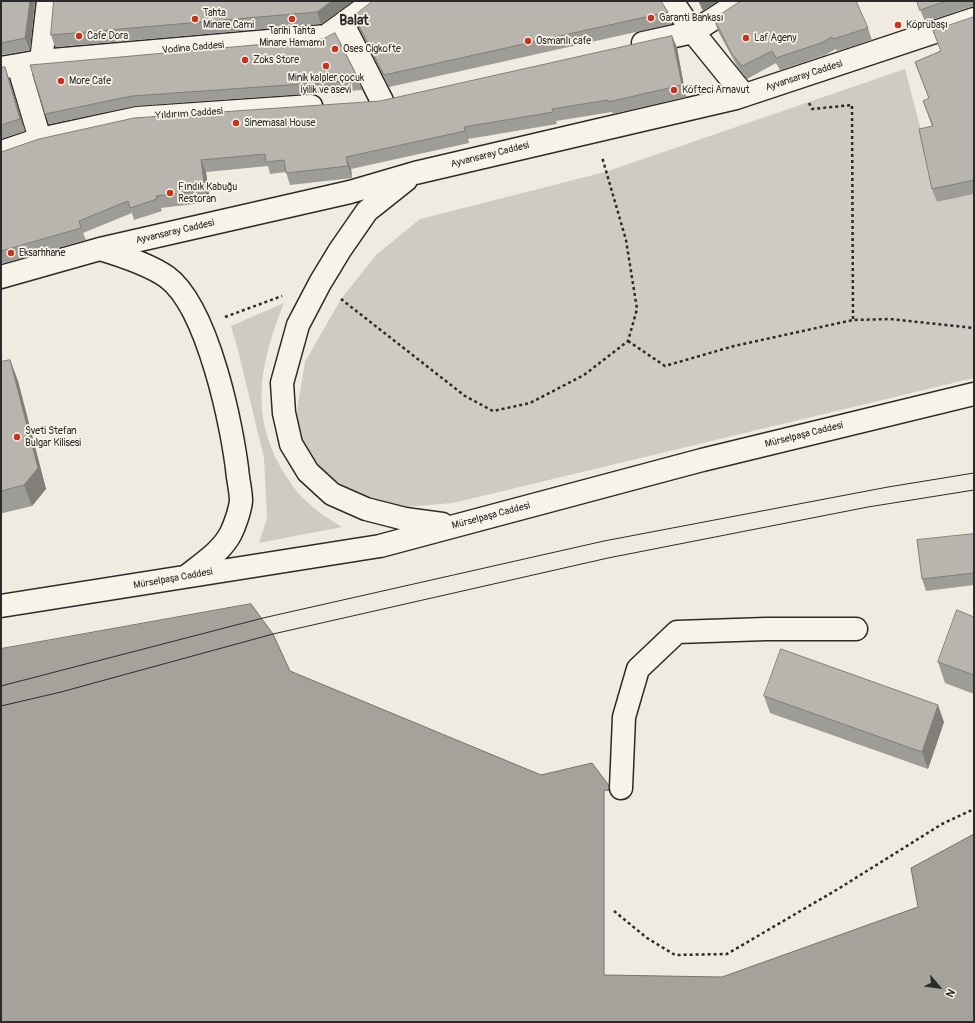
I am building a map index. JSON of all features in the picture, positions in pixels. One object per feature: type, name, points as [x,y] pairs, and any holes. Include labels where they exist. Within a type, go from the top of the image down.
[{"type":"main road","points":[[41,61],[48,1]]},
{"type":"main road","name":"Vodina Caddesi","points":[[9,67],[41,61],[326,36],[374,1]]},
{"type":"main road","points":[[672,1],[693,32],[744,95]]},
{"type":"main road","points":[[623,48],[693,32],[741,1]]},
{"type":"main road","name":"Ayvansaray Caddesi","points":[[1,277],[100,249],[350,192],[415,173],[744,95],[974,18]]},
{"type":"main road","points":[[343,24],[382,102]]},
{"type":"main road","points":[[9,67],[40,139]]},
{"type":"main road","points":[[358,103],[382,102],[405,96]]},
{"type":"main road","name":"Yıldırım Caddesi","points":[[1,152],[40,139],[137,118],[334,105]]},
{"type":"main road","points":[[415,173],[367,211],[340,250],[320,283],[298,325],[282,383],[284,413],[292,444],[308,472],[332,494],[366,509],[405,519],[453,525]]},
{"type":"main road","points":[[100,249],[124,256],[167,278],[184,296],[200,325],[224,396],[236,457],[241,501],[231,533],[216,552],[186,577]]},
{"type":"main road","name":"Mürselpaşa Caddesi","points":[[1,606],[186,577],[262,563],[380,546],[453,525],[702,460],[974,394]]},
{"type":"main road","points":[[621,788],[624,717],[638,669],[678,632],[766,629],[856,629]]},
{"type":"path","points":[[804,76],[812,109],[852,105],[853,320]]},
{"type":"path","points":[[200,325],[320,283],[465,396],[493,411],[530,403],[584,376],[628,341],[637,309],[626,240],[605,172],[596,129]]},
{"type":"path","points":[[628,341],[665,366],[734,346],[853,320],[890,318],[974,328]]},
{"type":"path","points":[[614,910],[647,938],[675,955],[727,954],[838,889],[942,824],[974,809]]},
{"type":"shaded area","points":[[905,69],[924,142],[937,202],[974,194],[974,378],[453,503],[406,507],[355,493],[318,469],[294,428],[305,362],[341,299],[376,255],[420,219],[605,172]]},
{"type":"shaded area","points":[[284,303],[269,345],[265,366],[262,386],[262,406],[265,426],[271,447],[281,468],[295,489],[314,508],[342,527],[259,543],[267,518],[264,458],[231,326]]},
{"type":"shaded area","points":[[251,604],[273,634],[290,671],[541,775],[592,763],[613,791],[604,790],[604,975],[722,977],[918,907],[911,868],[974,834],[974,1022],[1,1022],[1,649]]},
{"type":"building","points":[[1,1],[30,1],[25,38],[1,43]]},
{"type":"building","points":[[54,1],[332,1],[317,12],[51,35]]},
{"type":"building","points":[[373,1],[661,1],[668,12],[384,75],[354,16]]},
{"type":"building","points":[[741,1],[856,1],[868,28],[833,39],[832,37],[821,43],[776,58],[772,51],[742,66],[732,54],[714,19]]},
{"type":"building","points":[[917,1],[947,1],[920,10]]},
{"type":"building","points":[[974,17],[974,180],[932,189],[919,129],[933,126],[923,101],[929,98],[915,62],[941,51],[933,31]]},
{"type":"building","points":[[335,33],[359,80],[132,96],[45,114],[30,65],[323,39]]},
{"type":"building","points":[[672,36],[682,85],[608,102],[608,100],[552,109],[553,112],[464,127],[465,131],[346,157],[348,166],[286,173],[284,160],[266,162],[265,154],[201,160],[205,190],[156,196],[157,199],[130,208],[128,201],[79,221],[81,228],[1,251],[1,152],[39,139],[134,118],[380,101]]},
{"type":"building","points":[[1,67],[5,67],[20,119],[1,125]]},
{"type":"building","name":"Sveti Stefan Bulgar Kilisesi","points":[[10,360],[38,468],[24,485],[1,491],[1,362]]},
{"type":"building","points":[[974,534],[974,573],[922,579],[917,540]]},
{"type":"building","points":[[957,610],[974,617],[974,675],[938,662]]},
{"type":"building","points":[[781,649],[938,705],[922,752],[764,696]]},
{"type":"tram line","points":[[1,686],[263,618],[604,541],[888,487],[974,473]]},
{"type":"tram line","points":[[1,706],[61,692],[273,634],[608,558],[868,507],[974,490]]},
{"type":"place","name":"Garanti Bankası","points":[[651,18]]},
{"type":"place","name":"Tahta Minare Cami","points":[[195,19]]},
{"type":"place","name":"Tarihi Tahta Minare Hamamı","points":[[292,19]]},
{"type":"place","name":"Köprübaşı","points":[[898,25]]},
{"type":"place","name":"Cafe Dora","points":[[79,36]]},
{"type":"place","name":"Laf Ageny","points":[[746,38]]},
{"type":"place","name":"Osmanlı cafe","points":[[528,41]]},
{"type":"place","name":"Oses Cigkofte","points":[[335,49]]},
{"type":"place","name":"Zoks Store","points":[[245,60]]},
{"type":"place","name":"Minik kalpler çocuk iyilik ve asevi","points":[[326,66]]},
{"type":"place","name":"More Cafe","points":[[61,81]]},
{"type":"place","name":"Köfteci Arnavut","points":[[674,90]]},
{"type":"place","name":"Sinemasal House","points":[[236,123]]},
{"type":"place","name":"Fındık Kabuğu Restoran","points":[[170,193]]},
{"type":"place","name":"Eksarhhane","points":[[11,253]]},
{"type":"place","name":"Sveti Stefan Bulgar Kilisesi","points":[[17,437]]},
{"type":"district","name":"Balat","points":[[354,21]]}]
